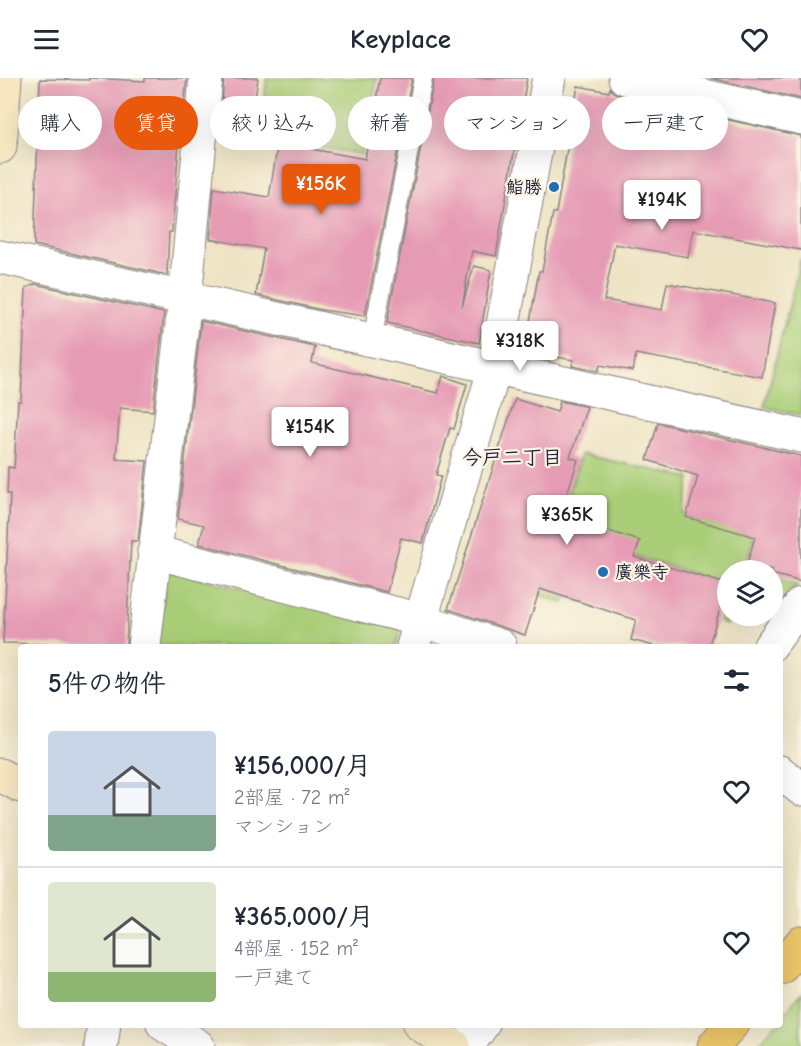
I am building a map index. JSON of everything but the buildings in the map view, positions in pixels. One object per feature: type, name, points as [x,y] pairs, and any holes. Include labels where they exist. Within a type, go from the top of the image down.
[{"type":"main road","points":[[783,964],[801,943]]},
{"type":"main road","points":[[714,1046],[729,1028]]},
{"type":"street","points":[[0,147],[5,78]]},
{"type":"street","points":[[144,644],[185,299],[207,78]]},
{"type":"street","points":[[417,633],[495,367],[549,78]]},
{"type":"street","points":[[626,78],[801,118]]},
{"type":"street","points":[[0,257],[801,436]]},
{"type":"street","points":[[154,552],[417,633],[487,644]]},
{"type":"street","points":[[771,644],[801,604]]},
{"type":"street","points":[[783,774],[801,789]]},
{"type":"street","points":[[0,775],[18,784]]},
{"type":"street","points":[[102,1046],[104,1028]]},
{"type":"street","points":[[169,1028],[198,1046]]},
{"type":"street","points":[[425,1028],[454,1046]]},
{"type":"street","points":[[467,1046],[480,1028]]},
{"type":"lane","points":[[372,340],[423,78]]},
{"type":"green space","points":[[267,78],[377,78],[373,96],[348,96],[348,150],[363,150],[362,155],[335,150],[336,96],[265,96]]},
{"type":"green space","points":[[801,258],[801,415],[764,407]]},
{"type":"green space","points":[[581,454],[690,478],[684,514],[755,529],[747,560],[717,560],[717,581],[583,541],[564,603],[498,582],[551,551]]},
{"type":"green space","points":[[167,570],[401,629],[397,644],[157,644]]},
{"type":"green space","points":[[783,581],[797,585],[783,602]]},
{"type":"green space","points":[[801,993],[801,1046],[757,1046],[772,1028],[783,1028],[783,1014]]},
{"type":"place","name":"鮨勝","points":[[554,187]]},
{"type":"place","name":"廣樂寺","points":[[603,572]]},
{"type":"district","name":"今戸二丁目","points":[[512,457]]}]
